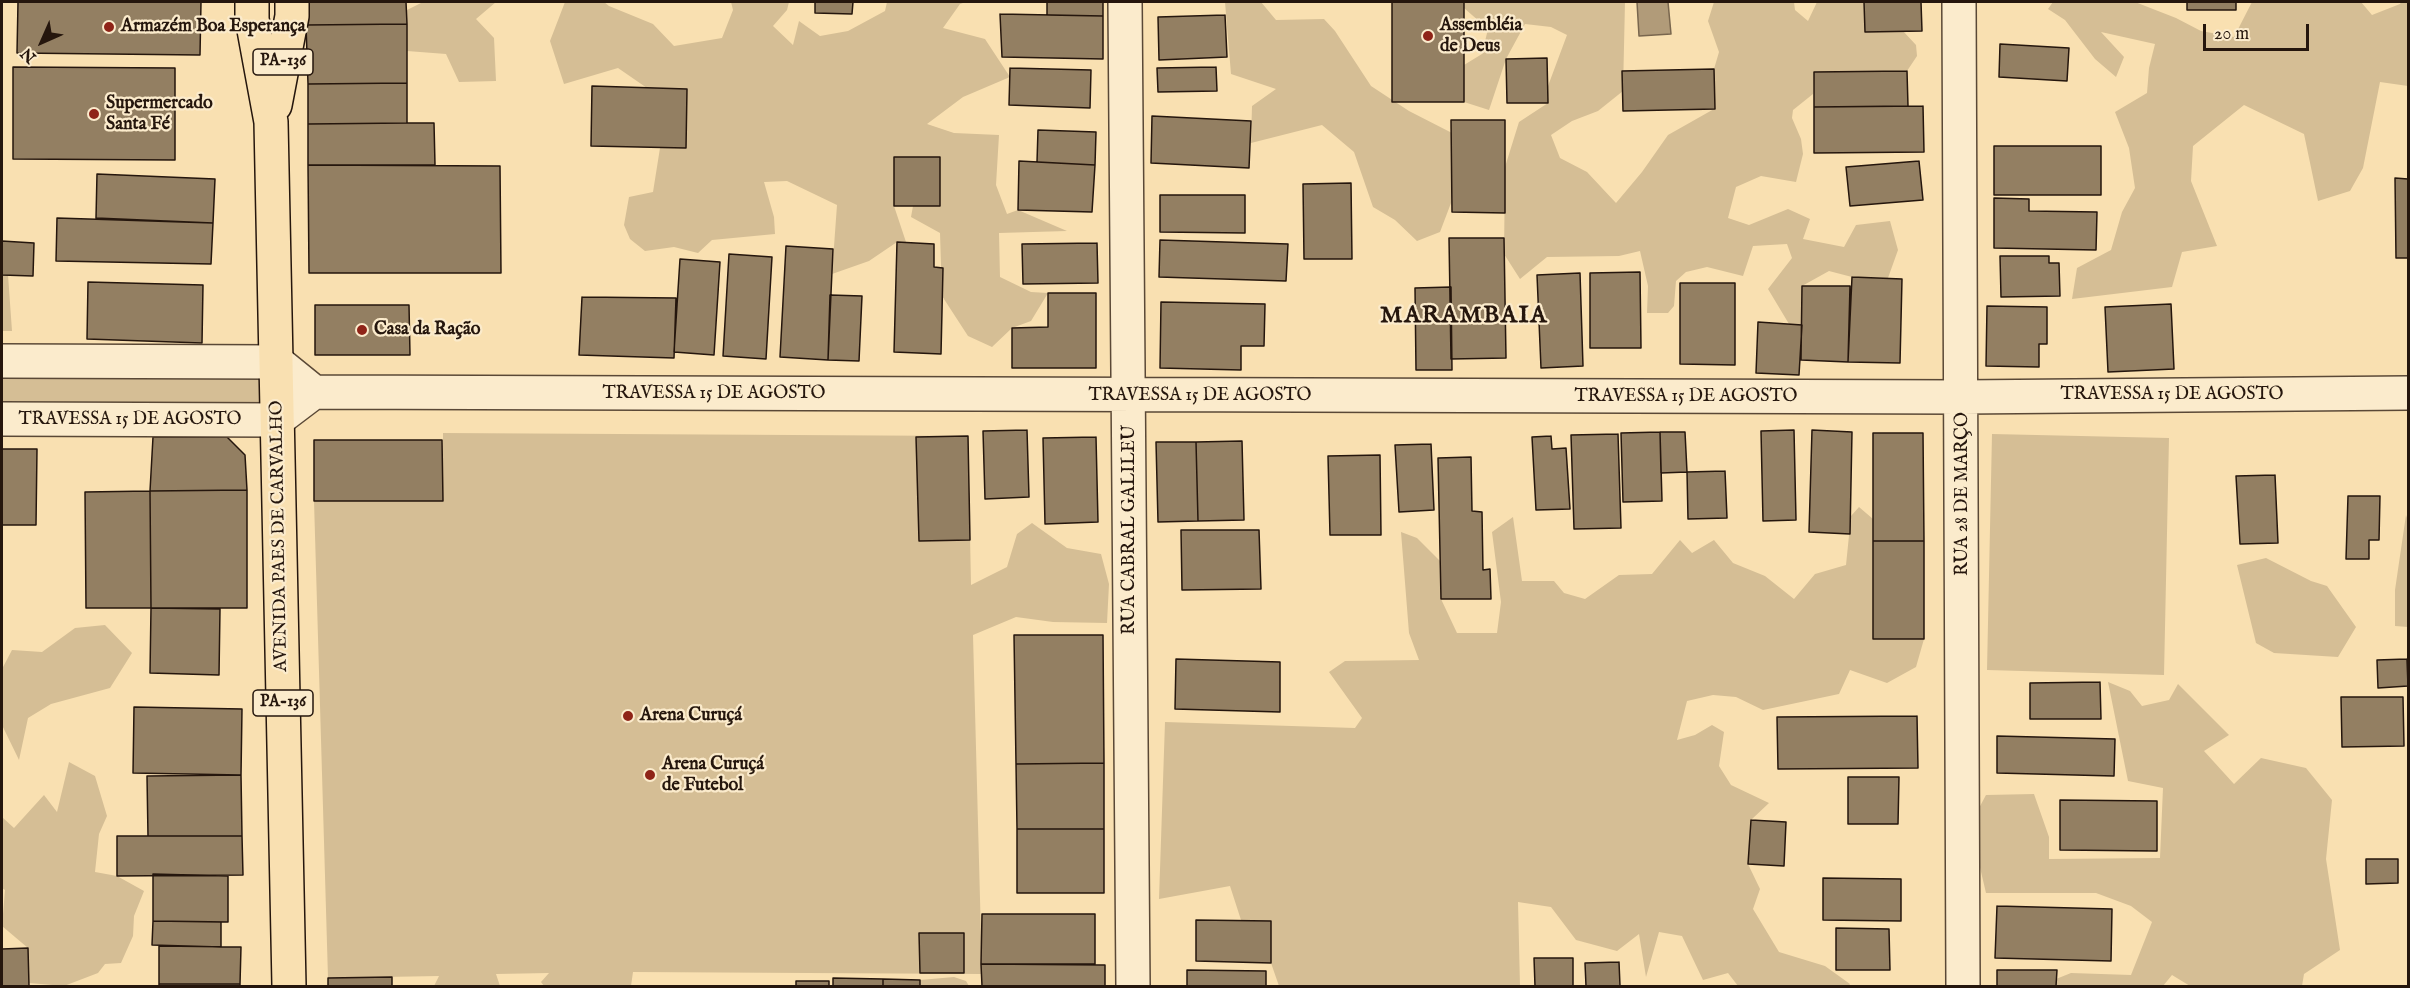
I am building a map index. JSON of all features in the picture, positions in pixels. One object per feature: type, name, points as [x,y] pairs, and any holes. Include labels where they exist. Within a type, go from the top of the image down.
[{"type":"main road","name":"AVENIDA PAES DE CARVALHO","points":[[252,2],[252,19],[271,122],[289,987]]},
{"type":"main road","name":"AVENIDA PAES DE CARVALHO","points":[[271,122],[292,16],[292,2]]},
{"type":"street","name":"RUA CABRAL GALILEU","points":[[1125,2],[1133,987]]},
{"type":"street","name":"RUA 28 DE MARÇO","points":[[1959,2],[1963,987]]},
{"type":"street","points":[[2,361],[277,362],[314,392],[277,420]]},
{"type":"street","name":"TRAVESSA 15 DE AGOSTO","points":[[314,392],[1962,397],[2409,393]]},
{"type":"street","name":"TRAVESSA 15 DE AGOSTO","points":[[2,419],[277,420]]},
{"type":"shaded area","points":[[423,2],[496,2],[476,19],[494,38],[496,81],[459,82],[446,54],[407,51],[407,10]]},
{"type":"shaded area","points":[[565,2],[604,2],[653,24],[674,46],[722,38],[733,10],[731,2],[789,2],[787,10],[773,26],[793,45],[799,21],[820,36],[848,31],[885,11],[887,2],[966,2],[960,4],[943,28],[985,39],[1010,77],[963,97],[927,124],[954,133],[999,135],[996,185],[1007,214],[1018,210],[1067,231],[999,233],[1000,277],[1031,292],[1048,293],[1031,321],[1012,328],[992,347],[968,336],[942,296],[940,233],[911,217],[913,206],[940,205],[939,157],[894,157],[894,206],[906,242],[897,242],[869,261],[832,274],[837,205],[787,181],[764,182],[774,217],[775,234],[712,240],[698,253],[674,247],[645,251],[630,239],[624,225],[629,197],[653,192],[660,148],[686,148],[647,88],[618,68],[564,84],[550,41]]},
{"type":"shaded area","points":[[1225,2],[1261,2],[1276,20],[1324,19],[1335,31],[1371,86],[1409,111],[1452,133],[1451,203],[1440,232],[1417,241],[1395,220],[1373,207],[1354,152],[1322,125],[1251,143],[1252,106],[1276,89],[1231,74]]},
{"type":"shaded area","points":[[1464,2],[1625,2],[1623,91],[1598,111],[1572,121],[1551,135],[1560,158],[1587,172],[1616,203],[1642,172],[1668,135],[1714,109],[1714,69],[1719,52],[1708,21],[1714,2],[1794,2],[1795,10],[1808,21],[1817,2],[1864,2],[1865,31],[1903,31],[1916,45],[1917,56],[1907,71],[1814,72],[1813,94],[1793,110],[1792,118],[1801,139],[1803,154],[1796,182],[1761,176],[1736,187],[1728,218],[1749,225],[1788,209],[1810,219],[1803,239],[1844,247],[1856,225],[1890,221],[1898,250],[1888,278],[1852,277],[1829,271],[1802,286],[1802,325],[1789,324],[1768,289],[1792,258],[1787,244],[1753,246],[1743,276],[1707,267],[1686,272],[1676,281],[1674,306],[1668,313],[1647,313],[1648,286],[1640,251],[1619,256],[1547,257],[1520,279],[1504,254],[1505,167],[1519,122],[1548,103],[1548,86],[1567,35],[1551,27],[1525,24],[1506,59],[1489,110],[1464,102],[1464,65],[1482,54],[1488,29],[1464,8]]},
{"type":"shaded area","points":[[1637,2],[1668,2],[1671,34],[1639,36]]},
{"type":"shaded area","points":[[2053,2],[2135,2],[2176,18],[2201,31],[2234,37],[2252,2],[2361,2],[2372,15],[2401,2],[2408,2],[2408,86],[2380,82],[2363,168],[2350,191],[2318,201],[2304,134],[2244,105],[2193,146],[2191,181],[2217,246],[2182,252],[2172,287],[2072,299],[2077,268],[2111,250],[2122,212],[2135,188],[2129,148],[2115,112],[2147,93],[2149,68],[2155,44],[2101,32],[2124,57],[2116,77],[2095,59],[2065,20],[2048,9]]},
{"type":"shaded area","points":[[2,275],[8,275],[12,331],[2,331]]},
{"type":"shaded area","points":[[2,361],[277,362],[277,420],[2,419]]},
{"type":"shaded area","name":"Arena Curuçá","points":[[443,433],[968,436],[971,585],[1007,567],[1017,534],[1032,523],[1067,548],[1101,554],[1109,584],[1107,623],[1053,622],[1016,617],[973,635],[982,974],[633,972],[631,986],[544,986],[541,982],[549,973],[496,974],[500,986],[434,986],[439,976],[328,978],[314,501],[443,501]]},
{"type":"shaded area","points":[[1992,434],[2169,438],[2164,675],[1987,670]]},
{"type":"shaded area","points":[[1859,507],[1873,519],[1873,638],[1924,639],[1916,667],[1887,683],[1850,670],[1839,694],[1763,710],[1736,697],[1713,695],[1687,701],[1677,740],[1695,735],[1712,725],[1724,732],[1719,766],[1731,785],[1769,803],[1751,820],[1748,864],[1760,889],[1753,909],[1779,952],[1825,966],[1850,984],[1849,986],[1738,986],[1728,973],[1703,980],[1682,936],[1659,932],[1646,977],[1639,934],[1617,951],[1576,940],[1551,907],[1518,902],[1520,986],[1279,986],[1271,963],[1271,921],[1241,920],[1230,886],[1159,899],[1165,722],[1355,728],[1362,718],[1329,672],[1345,661],[1419,660],[1409,633],[1401,532],[1417,538],[1440,561],[1441,599],[1457,633],[1497,633],[1501,602],[1492,532],[1513,517],[1522,581],[1554,581],[1564,593],[1585,599],[1619,575],[1652,574],[1680,540],[1692,553],[1714,540],[1733,563],[1765,576],[1794,599],[1815,574],[1846,565],[1851,516]]},
{"type":"shaded area","points":[[2406,515],[2408,521],[2408,627],[2395,626],[2395,590]]},
{"type":"shaded area","points":[[2266,558],[2311,581],[2327,586],[2356,627],[2338,657],[2274,653],[2256,643],[2237,565]]},
{"type":"shaded area","points":[[105,625],[132,653],[110,688],[51,704],[28,718],[19,760],[2,725],[2,669],[12,650],[42,652],[75,628]]},
{"type":"shaded area","points":[[2108,682],[2130,691],[2142,706],[2169,700],[2178,684],[2229,735],[2204,751],[2234,784],[2261,758],[2306,768],[2332,800],[2326,859],[2340,950],[2304,974],[2302,986],[2190,986],[2172,975],[2163,986],[2056,986],[2056,979],[2071,973],[2131,975],[2152,922],[2131,906],[2096,893],[1986,893],[1970,825],[1986,795],[2034,794],[2049,837],[2049,859],[2160,858],[2163,788],[2128,781]]},
{"type":"shaded area","points":[[69,762],[95,776],[107,816],[99,834],[95,872],[117,876],[144,891],[134,916],[133,936],[121,963],[105,964],[98,973],[64,986],[29,983],[28,948],[2,926],[5,890],[2,888],[2,817],[14,828],[44,795],[57,812]]},
{"type":"shaded area","points":[[954,977],[966,981],[969,986],[920,986],[920,980]]},
{"type":"building","name":"Armazém Boa Esperança","points":[[18,2],[201,2],[200,55],[17,53]]},
{"type":"building","points":[[306,2],[406,2],[407,24],[306,25]]},
{"type":"building","points":[[815,2],[853,2],[852,14],[815,13]]},
{"type":"building","points":[[1047,2],[1103,2],[1103,16],[1047,15]]},
{"type":"building","name":"Assembléia de Deus","points":[[1392,2],[1464,2],[1464,102],[1392,102]]},
{"type":"building","points":[[1864,2],[1921,2],[1922,31],[1865,32]]},
{"type":"building","points":[[2187,2],[2236,2],[2236,10],[2187,10]]},
{"type":"building","points":[[1000,14],[1103,16],[1103,59],[1002,57]]},
{"type":"building","points":[[1225,15],[1227,57],[1159,60],[1158,17]]},
{"type":"building","points":[[407,24],[407,83],[308,84],[306,25]]},
{"type":"building","points":[[2000,44],[2069,48],[2067,81],[1999,77]]},
{"type":"building","points":[[1547,58],[1548,103],[1507,103],[1506,59]]},
{"type":"building","name":"Supermercado Santa Fé","points":[[13,67],[175,68],[175,160],[13,159]]},
{"type":"building","points":[[1216,67],[1217,91],[1158,92],[1157,68]]},
{"type":"building","points":[[1010,68],[1091,70],[1090,108],[1009,105]]},
{"type":"building","points":[[1714,69],[1715,109],[1623,111],[1622,71]]},
{"type":"building","points":[[1907,71],[1908,106],[1814,107],[1814,72]]},
{"type":"building","points":[[407,83],[407,123],[308,124],[308,84]]},
{"type":"building","points":[[592,86],[687,89],[686,148],[591,146]]},
{"type":"building","points":[[1923,106],[1924,152],[1814,153],[1814,107]]},
{"type":"building","points":[[1152,116],[1251,121],[1249,168],[1151,163]]},
{"type":"building","points":[[1451,120],[1505,120],[1505,213],[1452,212]]},
{"type":"building","points":[[434,123],[435,165],[308,165],[308,124]]},
{"type":"building","points":[[1038,130],[1096,132],[1095,165],[1037,162]]},
{"type":"building","points":[[1994,146],[2101,146],[2101,195],[1994,195]]},
{"type":"building","points":[[894,157],[940,157],[940,206],[894,206]]},
{"type":"building","points":[[1019,161],[1095,165],[1092,212],[1018,210]]},
{"type":"building","points":[[1919,161],[1923,200],[1850,206],[1846,167]]},
{"type":"building","points":[[308,165],[500,166],[501,273],[309,273]]},
{"type":"building","points":[[97,174],[215,179],[213,223],[96,218]]},
{"type":"building","points":[[2395,178],[2408,179],[2408,258],[2396,258]]},
{"type":"building","points":[[1351,183],[1352,259],[1304,259],[1303,184]]},
{"type":"building","points":[[1160,195],[1245,195],[1245,233],[1160,232]]},
{"type":"building","points":[[1994,198],[2029,199],[2029,211],[2097,212],[2096,250],[1994,248]]},
{"type":"building","points":[[57,218],[213,223],[211,264],[56,261]]},
{"type":"building","points":[[1449,238],[1504,238],[1506,358],[1451,359]]},
{"type":"building","points":[[1160,240],[1288,244],[1286,281],[1159,277]]},
{"type":"building","points":[[2,241],[34,243],[33,276],[2,275]]},
{"type":"building","points":[[897,242],[934,244],[934,267],[943,268],[941,354],[894,352]]},
{"type":"building","points":[[1097,243],[1098,283],[1023,284],[1022,244]]},
{"type":"building","points":[[786,246],[833,249],[828,360],[780,357]]},
{"type":"building","points":[[729,254],[772,257],[766,359],[723,356]]},
{"type":"building","points":[[2000,256],[2049,256],[2049,263],[2059,263],[2060,296],[2001,297]]},
{"type":"building","points":[[680,259],[720,262],[714,355],[674,352]]},
{"type":"building","points":[[1640,272],[1641,348],[1590,348],[1590,273]]},
{"type":"building","points":[[1580,273],[1583,366],[1541,368],[1537,275]]},
{"type":"building","points":[[1852,277],[1902,279],[1900,363],[1848,362]]},
{"type":"building","points":[[88,282],[203,285],[202,343],[87,339]]},
{"type":"building","points":[[1680,283],[1735,283],[1735,365],[1680,364]]},
{"type":"building","points":[[1802,286],[1850,286],[1848,362],[1801,360]]},
{"type":"building","points":[[1451,287],[1452,370],[1416,370],[1415,288]]},
{"type":"building","points":[[1048,293],[1096,293],[1096,368],[1012,368],[1012,328],[1048,327]]},
{"type":"building","points":[[830,295],[862,296],[859,361],[828,360]]},
{"type":"building","points":[[582,297],[676,298],[674,358],[579,355]]},
{"type":"building","points":[[1161,302],[1265,304],[1264,346],[1241,346],[1241,370],[1160,368]]},
{"type":"building","points":[[2171,304],[2174,369],[2108,372],[2105,307]]},
{"type":"building","name":"Casa da Ração","points":[[315,305],[409,305],[410,355],[315,355]]},
{"type":"building","points":[[1987,306],[2047,307],[2047,344],[2039,344],[2039,367],[1986,366]]},
{"type":"building","points":[[1758,322],[1802,325],[1799,375],[1756,373]]},
{"type":"building","points":[[1027,430],[1029,497],[985,499],[983,431]]},
{"type":"building","points":[[1794,430],[1796,520],[1763,521],[1761,431]]},
{"type":"building","points":[[1812,430],[1852,432],[1850,534],[1809,532]]},
{"type":"building","points":[[1660,432],[1685,432],[1687,472],[1661,473]]},
{"type":"building","points":[[1660,432],[1662,501],[1623,502],[1621,433]]},
{"type":"building","points":[[1873,433],[1923,433],[1924,541],[1873,541]]},
{"type":"building","points":[[1618,434],[1621,528],[1574,529],[1571,435]]},
{"type":"building","points":[[968,436],[970,540],[919,541],[916,437]]},
{"type":"building","points":[[1551,436],[1552,449],[1566,448],[1570,509],[1536,510],[1532,437]]},
{"type":"building","points":[[153,437],[227,437],[245,455],[247,490],[150,491]]},
{"type":"building","points":[[1096,437],[1098,522],[1045,524],[1043,438]]},
{"type":"building","points":[[314,440],[442,440],[443,501],[314,501]]},
{"type":"building","points":[[1242,441],[1244,520],[1198,521],[1196,442]]},
{"type":"building","points":[[1156,442],[1196,442],[1198,521],[1158,522]]},
{"type":"building","points":[[1431,444],[1434,510],[1399,512],[1395,445]]},
{"type":"building","points":[[2,449],[37,449],[36,525],[2,525]]},
{"type":"building","points":[[1380,455],[1381,535],[1330,535],[1328,456]]},
{"type":"building","points":[[1471,457],[1472,511],[1482,512],[1483,570],[1490,569],[1491,599],[1441,599],[1438,458]]},
{"type":"building","points":[[1725,471],[1727,518],[1688,519],[1687,472]]},
{"type":"building","points":[[2275,475],[2278,543],[2240,544],[2236,476]]},
{"type":"building","points":[[247,490],[247,608],[151,608],[150,491]]},
{"type":"building","points":[[150,491],[151,608],[86,608],[85,492]]},
{"type":"building","points":[[2348,496],[2380,496],[2379,540],[2369,540],[2369,559],[2346,559]]},
{"type":"building","points":[[1181,530],[1259,530],[1261,589],[1182,590]]},
{"type":"building","points":[[1873,541],[1924,541],[1924,639],[1873,639]]},
{"type":"building","points":[[151,608],[220,609],[219,675],[150,673]]},
{"type":"building","points":[[1014,635],[1103,635],[1104,763],[1016,764]]},
{"type":"building","points":[[1176,659],[1280,662],[1280,712],[1175,709]]},
{"type":"building","points":[[2407,659],[2408,686],[2378,688],[2377,660]]},
{"type":"building","points":[[2100,682],[2101,719],[2030,719],[2030,683]]},
{"type":"building","points":[[2341,697],[2403,697],[2404,746],[2342,747]]},
{"type":"building","points":[[134,707],[242,709],[241,775],[133,773]]},
{"type":"building","points":[[1917,716],[1918,768],[1778,769],[1777,717]]},
{"type":"building","points":[[1997,736],[2115,739],[2114,776],[1997,773]]},
{"type":"building","points":[[1104,763],[1104,829],[1017,829],[1016,764]]},
{"type":"building","points":[[241,775],[242,836],[148,836],[147,776]]},
{"type":"building","points":[[1848,777],[1899,777],[1898,824],[1848,824]]},
{"type":"building","points":[[2060,800],[2157,801],[2157,851],[2060,850]]},
{"type":"building","points":[[1751,820],[1786,822],[1784,866],[1748,864]]},
{"type":"building","points":[[1017,829],[1104,829],[1104,893],[1017,893]]},
{"type":"building","points":[[117,836],[242,836],[243,875],[117,876]]},
{"type":"building","points":[[2366,859],[2398,859],[2398,883],[2366,884]]},
{"type":"building","points":[[153,874],[228,876],[228,922],[153,921]]},
{"type":"building","points":[[1823,878],[1901,879],[1901,921],[1823,920]]},
{"type":"building","points":[[1997,906],[2112,909],[2111,961],[1995,958]]},
{"type":"building","points":[[982,914],[1095,914],[1095,964],[981,964]]},
{"type":"building","points":[[1196,920],[1271,921],[1271,963],[1196,961]]},
{"type":"building","points":[[153,921],[221,922],[221,947],[152,945]]},
{"type":"building","points":[[1836,928],[1889,929],[1890,970],[1836,970]]},
{"type":"building","points":[[919,933],[964,933],[964,973],[920,973]]},
{"type":"building","points":[[159,946],[241,947],[240,984],[159,984]]},
{"type":"building","points":[[28,948],[29,986],[2,986],[2,949]]},
{"type":"building","points":[[1534,958],[1573,958],[1573,986],[1535,986]]},
{"type":"building","points":[[1619,962],[1620,986],[1586,986],[1585,963]]},
{"type":"building","points":[[981,964],[1105,965],[1105,986],[982,986]]},
{"type":"building","points":[[1187,970],[1266,971],[1266,986],[1187,986]]},
{"type":"building","points":[[1997,970],[2057,970],[2056,986],[1997,986]]},
{"type":"building","points":[[392,977],[392,986],[328,986],[328,978]]},
{"type":"building","points":[[833,978],[883,979],[883,986],[833,986]]},
{"type":"building","points":[[883,979],[920,980],[920,986],[883,986]]},
{"type":"building","points":[[796,981],[829,981],[829,986],[796,986]]},
{"type":"building","points":[[159,984],[240,984],[240,986],[159,986]]},
{"type":"place","name":"Armazém Boa Esperança","points":[[109,27]]},
{"type":"place","name":"Assembléia de Deus","points":[[1428,36]]},
{"type":"place","name":"Supermercado Santa Fé","points":[[94,114]]},
{"type":"place","name":"Casa da Ração","points":[[362,330]]},
{"type":"place","name":"Arena Curuçá","points":[[628,716]]},
{"type":"place","name":"Arena Curuçá de Futebol","points":[[650,775]]},
{"type":"district","name":"MARAMBAIA","points":[[1464,317]]}]
